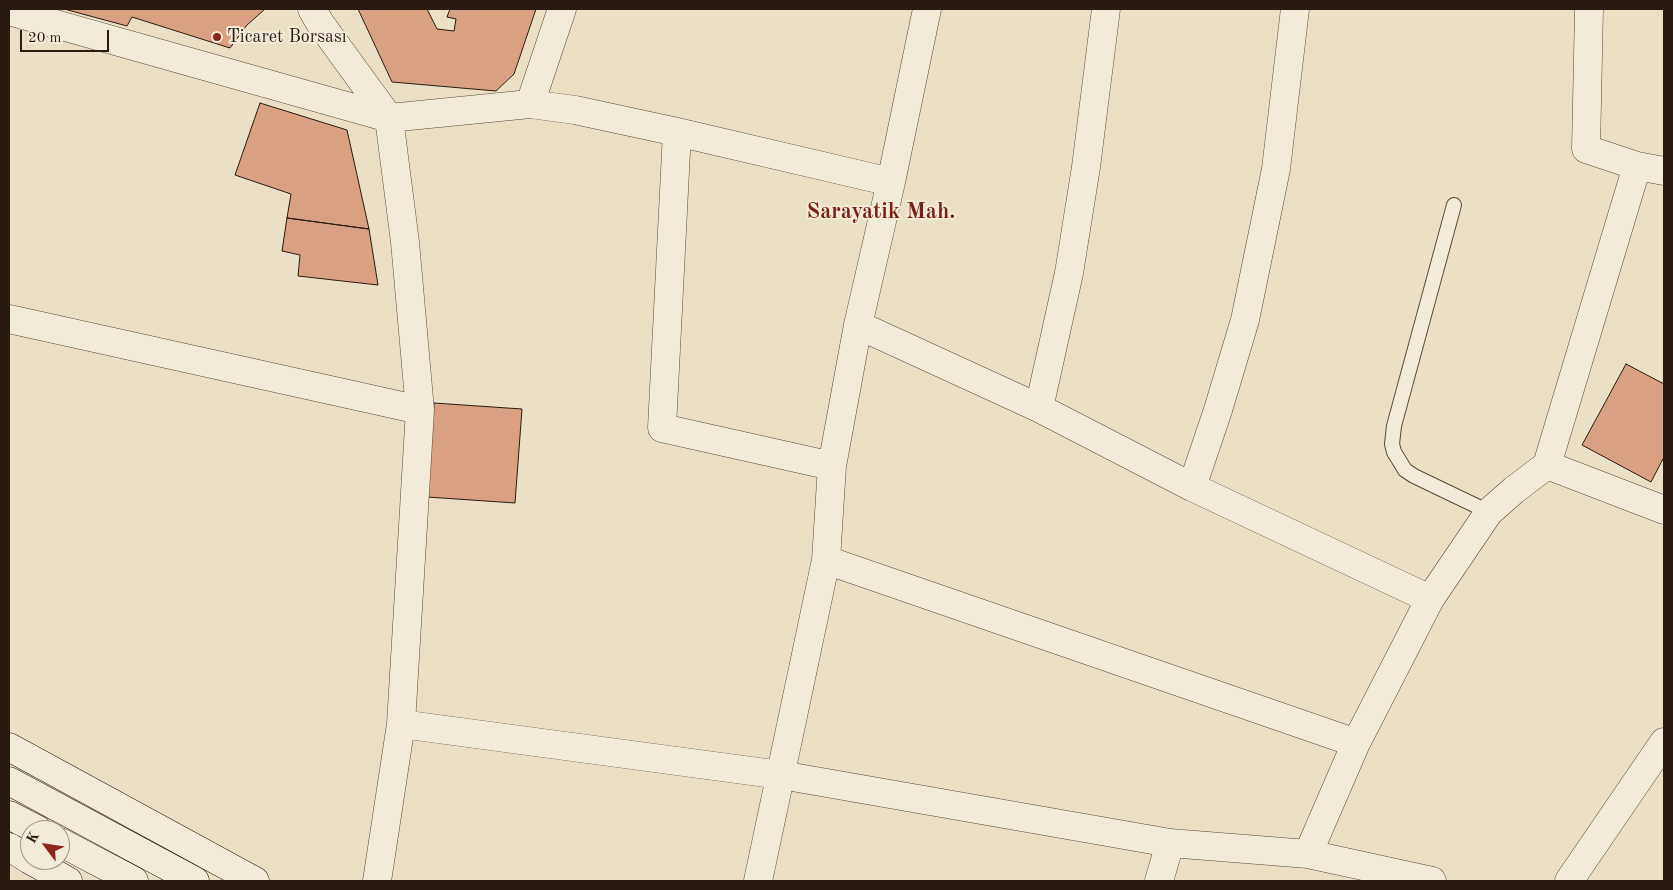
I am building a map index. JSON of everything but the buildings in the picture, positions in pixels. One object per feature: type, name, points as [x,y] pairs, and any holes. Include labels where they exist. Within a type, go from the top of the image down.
[{"type":"street","points":[[312,9],[320,23],[389,118],[405,242],[420,410],[400,724],[377,881]]},
{"type":"street","points":[[530,104],[562,9]]},
{"type":"street","points":[[758,881],[826,560],[832,466],[858,325],[891,182],[927,9]]},
{"type":"street","points":[[1039,408],[1070,264],[1086,167],[1106,9]]},
{"type":"street","points":[[1192,486],[1218,410],[1245,320],[1276,169],[1295,9]]},
{"type":"street","points":[[1589,9],[1586,149],[1637,166],[1664,171]]},
{"type":"street","points":[[9,11],[389,118],[530,104],[575,110],[677,132],[891,182]]},
{"type":"street","points":[[677,132],[662,428],[832,466]]},
{"type":"street","points":[[1308,854],[1356,743],[1430,599],[1489,512],[1547,465],[1637,166]]},
{"type":"street","points":[[9,319],[420,410]]},
{"type":"street","points":[[858,325],[1039,408],[1192,486],[1430,599]]},
{"type":"street","points":[[1547,465],[1664,510]]},
{"type":"street","points":[[826,560],[1356,743]]},
{"type":"street","points":[[400,724],[781,776],[1170,843],[1308,854],[1379,875],[1432,881]]},
{"type":"street","points":[[1569,881],[1664,742]]},
{"type":"street","points":[[9,747],[255,881]]},
{"type":"street","points":[[9,781],[195,881]]},
{"type":"street","points":[[9,814],[20,820]]},
{"type":"street","points":[[1159,881],[1170,843]]},
{"type":"street","points":[[70,847],[134,881]]},
{"type":"street","points":[[9,848],[20,854]]},
{"type":"street","points":[[46,870],[61,880]]},
{"type":"lane","points":[[1454,205],[1394,426],[1392,444],[1399,462],[1414,476],[1489,512]]},
{"type":"place","name":"Ticaret Borsası","points":[[217,37]]},
{"type":"district","name":"Sarayatik Mah.","points":[[881,212]]}]
